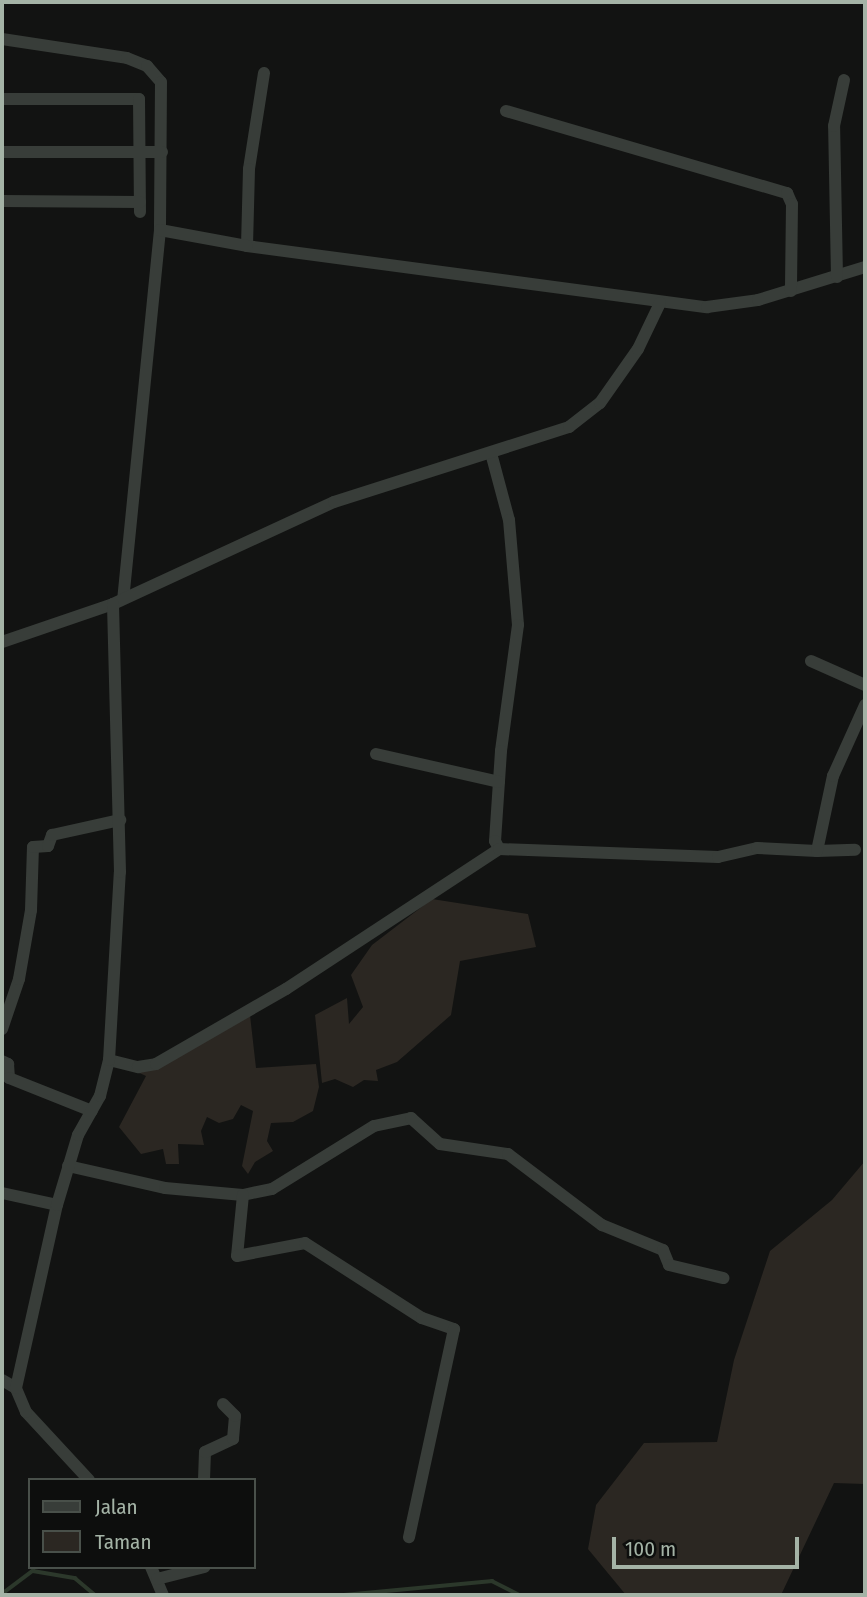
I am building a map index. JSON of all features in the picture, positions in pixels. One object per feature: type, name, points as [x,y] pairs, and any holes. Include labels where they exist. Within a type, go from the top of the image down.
[{"type":"street","points":[[2,39],[147,66],[161,82],[160,230],[118,601],[120,820],[109,1060],[92,1111],[68,1166],[16,1388],[26,1412],[87,1478]]},
{"type":"street","points":[[247,246],[250,157],[264,73]]},
{"type":"street","points":[[837,277],[834,126],[844,80]]},
{"type":"street","points":[[2,99],[139,99],[140,207],[2,201]]},
{"type":"street","points":[[506,111],[787,193],[792,204],[791,291]]},
{"type":"street","points":[[2,152],[162,152]]},
{"type":"street","points":[[160,230],[247,246],[660,303],[708,307],[791,291],[865,267]]},
{"type":"street","points":[[2,642],[118,601],[334,502],[491,453],[587,418],[638,349],[660,303]]},
{"type":"street","points":[[491,453],[509,520],[518,625],[499,782],[495,841],[499,849]]},
{"type":"street","points":[[811,661],[865,685]]},
{"type":"street","points":[[817,851],[833,776],[865,705]]},
{"type":"street","points":[[376,754],[499,782]]},
{"type":"street","points":[[2,1029],[19,979],[31,910],[33,847],[48,846],[52,835],[120,820]]},
{"type":"street","points":[[109,1060],[138,1067],[156,1064],[286,989],[499,849],[718,857],[757,848],[855,850]]},
{"type":"street","points":[[2,1061],[8,1063],[9,1077],[92,1111]]},
{"type":"street","points":[[68,1166],[165,1188],[243,1195],[272,1189],[374,1125],[411,1118],[440,1144],[508,1154],[602,1225],[663,1250],[669,1265],[723,1278]]},
{"type":"street","points":[[2,1193],[57,1205]]},
{"type":"street","points":[[243,1195],[237,1256],[305,1243],[422,1318],[454,1329],[409,1537]]},
{"type":"street","points":[[2,1380],[16,1388]]},
{"type":"street","points":[[204,1478],[205,1452],[233,1439],[235,1416],[223,1404]]},
{"type":"street","points":[[163,1595],[154,1573],[187,1569]]},
{"type":"green space","points":[[432,899],[528,914],[536,947],[460,961],[451,1015],[397,1062],[376,1070],[378,1081],[364,1080],[353,1087],[335,1079],[322,1083],[315,1015],[347,998],[349,1024],[363,1007],[351,975],[372,945]]},
{"type":"green space","points":[[250,1015],[256,1068],[316,1064],[319,1087],[313,1111],[293,1122],[271,1123],[267,1141],[273,1151],[255,1162],[248,1174],[242,1166],[253,1111],[241,1105],[233,1119],[219,1123],[207,1117],[201,1131],[204,1145],[178,1144],[179,1164],[166,1164],[163,1149],[141,1154],[119,1127],[146,1076],[135,1071]]},
{"type":"green space","points":[[865,1161],[865,1484],[834,1483],[781,1595],[626,1595],[588,1549],[596,1505],[644,1443],[717,1442],[734,1360],[770,1251],[832,1200]]},
{"type":"waterway","points":[[2,1594],[33,1571],[75,1578],[95,1595]]},
{"type":"waterway","points":[[344,1595],[492,1581],[519,1595]]}]
